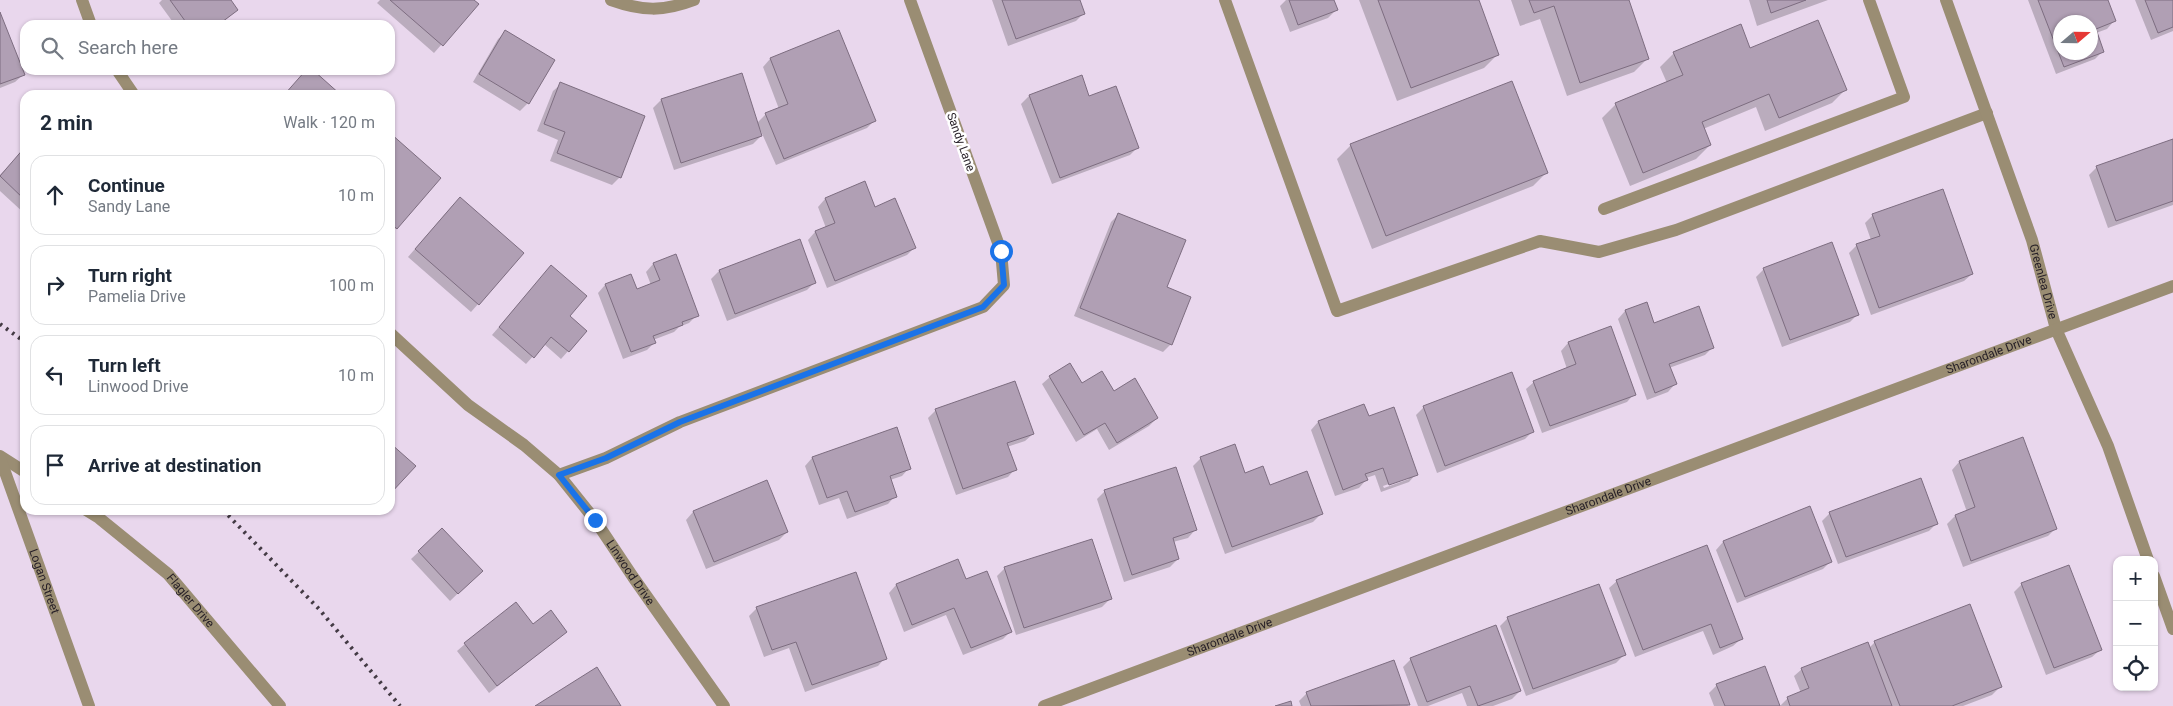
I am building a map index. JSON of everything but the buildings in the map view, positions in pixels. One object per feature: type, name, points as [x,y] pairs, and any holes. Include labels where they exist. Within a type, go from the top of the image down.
[{"type":"street","points":[[82,0],[89,20]]},
{"type":"street","points":[[611,0],[632,8],[656,10],[694,0]]},
{"type":"street","name":"Sandy Lane","points":[[559,475],[606,458],[680,422],[983,307],[1004,285],[1001,251],[910,0]]},
{"type":"street","points":[[1225,0],[1337,311],[1540,240],[1599,252],[1676,230],[1987,113]]},
{"type":"street","points":[[1604,208],[1904,97],[1869,0]]},
{"type":"street","name":"Greenlea Drive","points":[[1946,0],[2032,240],[2056,329],[2108,446],[2147,556]]},
{"type":"street","points":[[120,75],[131,90]]},
{"type":"street","name":"Sharondale Drive","points":[[1044,706],[2173,286]]},
{"type":"street","name":"Linwood Drive","points":[[395,339],[468,405],[524,446],[559,475],[595,520],[632,577],[724,706]]},
{"type":"street","points":[[0,457],[20,469]]},
{"type":"street","name":"Logan Street","points":[[0,457],[20,513]]},
{"type":"street","name":"Logan Street","points":[[21,515],[89,706]]},
{"type":"street","name":"Flagler Drive","points":[[94,515],[168,574],[280,706]]},
{"type":"street","points":[[2158,587],[2173,629]]},
{"type":"railway","points":[[0,324],[20,338]]},
{"type":"railway","points":[[228,515],[319,609],[400,706]]},
{"type":"route","points":[[595,520],[559,475],[606,458],[680,422],[983,307],[1004,285],[1001,251]]}]
